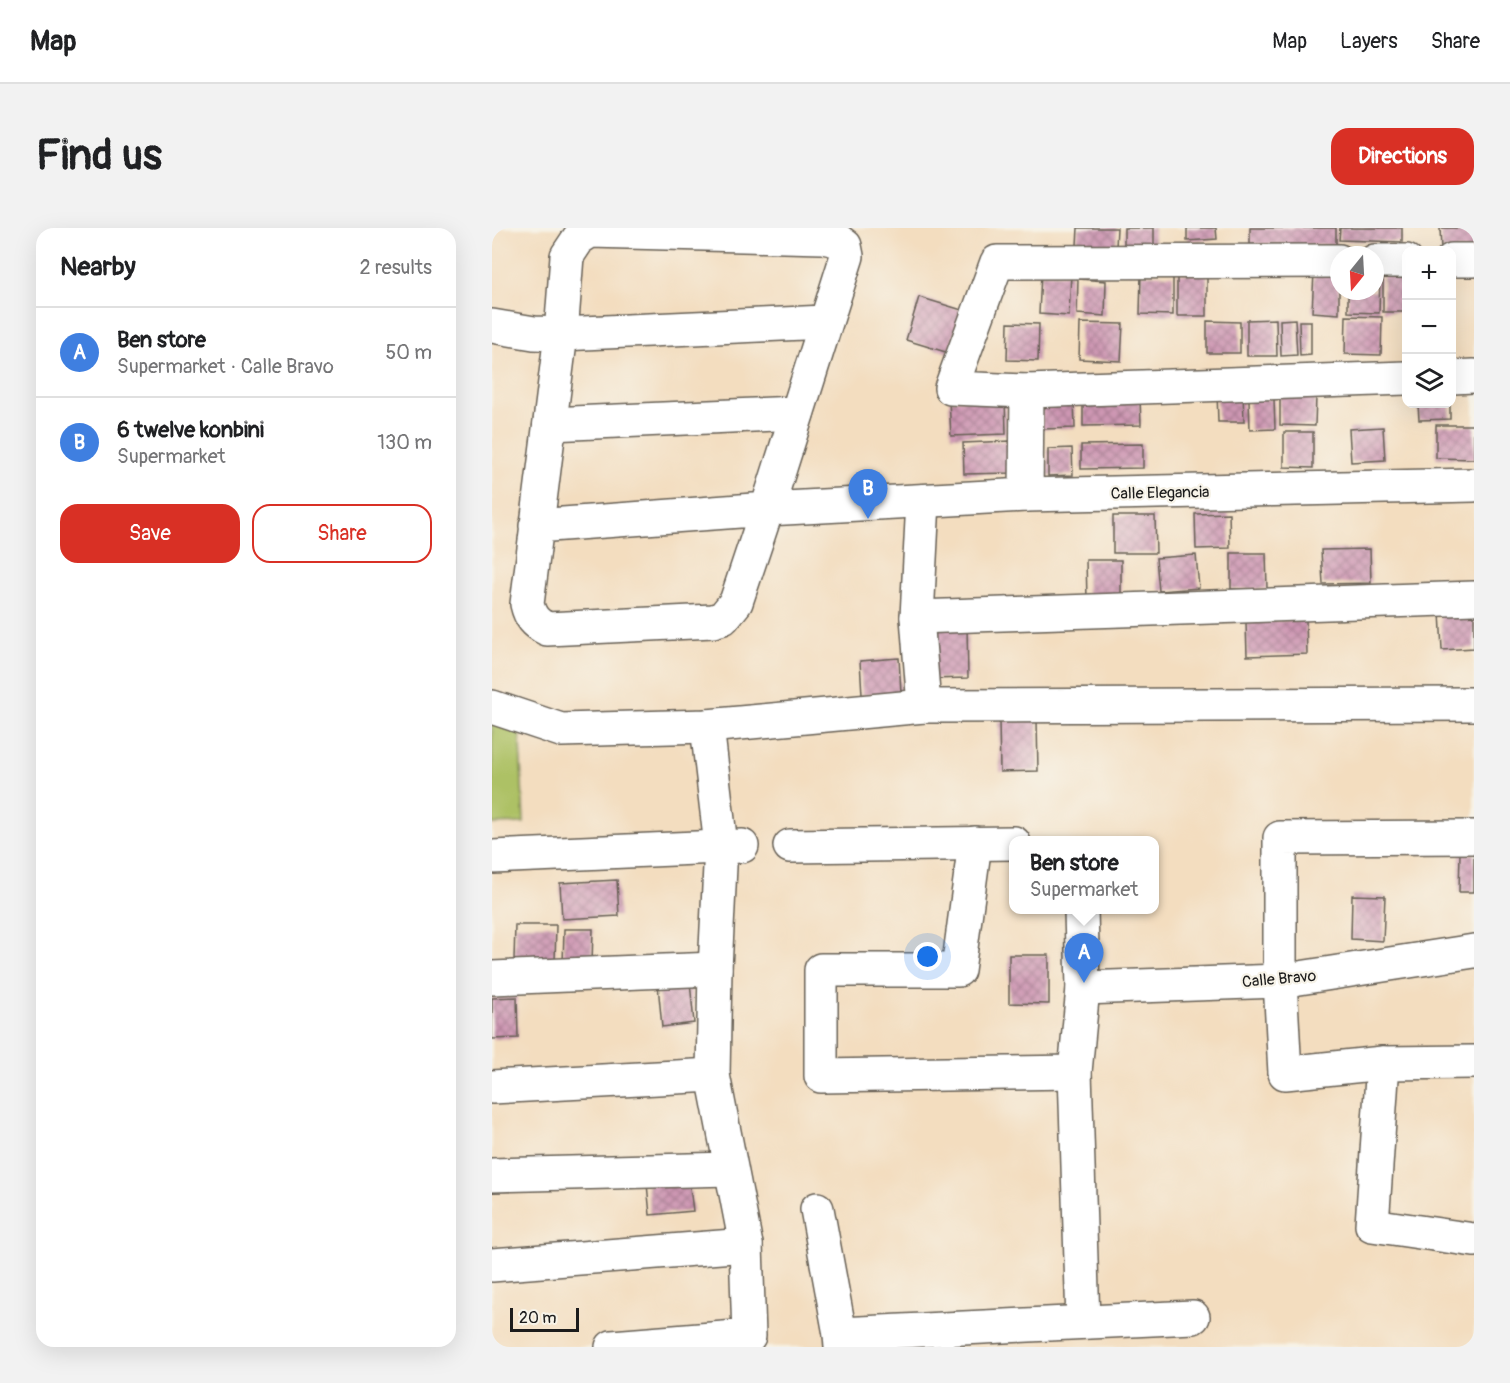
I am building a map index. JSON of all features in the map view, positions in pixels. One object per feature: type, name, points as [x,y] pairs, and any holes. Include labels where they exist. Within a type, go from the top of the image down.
[{"type":"street","points":[[590,231],[823,237],[837,240],[845,246],[847,256],[767,509],[736,602],[723,618],[713,621],[547,629],[536,623],[530,615],[527,604],[561,334],[567,256],[579,238],[590,231]]},
{"type":"street","points":[[1456,261],[1474,260]]},
{"type":"street","points":[[1330,261],[997,262],[951,388],[1027,392],[1402,378]]},
{"type":"street","points":[[1384,261],[1402,261]]},
{"type":"street","points":[[492,326],[526,332],[561,334],[825,322]]},
{"type":"street","points":[[1456,377],[1474,376]]},
{"type":"street","points":[[1026,495],[1027,392]]},
{"type":"street","points":[[550,424],[797,413]]},
{"type":"street","name":"Calle Elegancia","points":[[536,526],[767,509],[1026,495],[1474,485]]},
{"type":"street","points":[[923,501],[917,617],[924,706]]},
{"type":"street","points":[[917,617],[1474,598]]},
{"type":"street","points":[[492,707],[561,730],[707,726],[924,706],[1474,704]]},
{"type":"street","points":[[612,1347],[749,1336],[746,1245],[713,1075],[715,969],[732,846],[707,726]]},
{"type":"street","points":[[1474,837],[1280,838],[1280,981],[1285,1073],[1383,1063],[1474,1062]]},
{"type":"street","points":[[975,843],[958,969],[821,970],[821,1076],[1075,1072]]},
{"type":"street","points":[[790,846],[1009,843]]},
{"type":"street","points":[[492,857],[732,846]]},
{"type":"street","points":[[1081,914],[1083,988],[1075,1072],[1083,1322]]},
{"type":"street","name":"Calle Bravo","points":[[1083,988],[1280,981],[1474,951]]},
{"type":"street","points":[[492,978],[715,969]]},
{"type":"street","points":[[1383,1063],[1372,1225],[1474,1240]]},
{"type":"street","points":[[492,1087],[713,1075]]},
{"type":"street","points":[[492,1175],[730,1169]]},
{"type":"street","points":[[817,1209],[841,1340],[1083,1322],[1193,1317]]},
{"type":"street","points":[[492,1265],[746,1245]]},
{"type":"green space","points":[[519,722],[524,823],[492,824],[492,723]]},
{"type":"building","points":[[1078,228],[1117,228],[1116,247],[1077,245]]},
{"type":"building","points":[[1124,228],[1154,228],[1154,245],[1124,245]]},
{"type":"building","points":[[1187,228],[1216,228],[1217,239],[1187,241]]},
{"type":"building","points":[[1250,228],[1336,228],[1336,245],[1250,244]]},
{"type":"building","points":[[1340,228],[1402,228],[1402,242],[1339,240]]},
{"type":"building","points":[[1440,228],[1474,228],[1474,250],[1456,250],[1456,246],[1441,246]]},
{"type":"building","points":[[1314,272],[1330,273],[1330,300],[1339,300],[1339,314],[1312,312]]},
{"type":"building","points":[[1041,273],[1071,274],[1069,316],[1039,314]]},
{"type":"building","points":[[1141,274],[1173,275],[1173,315],[1140,314]]},
{"type":"building","points":[[1177,274],[1207,274],[1207,316],[1177,316]]},
{"type":"building","points":[[1402,274],[1402,312],[1383,312],[1384,275]]},
{"type":"building","points":[[1078,279],[1106,281],[1105,316],[1077,314]]},
{"type":"building","points":[[919,297],[962,310],[949,353],[906,340]]},
{"type":"building","points":[[1348,300],[1379,300],[1379,313],[1348,312]]},
{"type":"building","points":[[1346,316],[1382,317],[1381,355],[1345,354]]},
{"type":"building","points":[[1276,319],[1277,356],[1247,356],[1247,320]]},
{"type":"building","points":[[1295,319],[1297,355],[1281,356],[1280,320]]},
{"type":"building","points":[[1207,321],[1240,322],[1240,353],[1207,353]]},
{"type":"building","points":[[1299,321],[1311,321],[1311,355],[1300,356]]},
{"type":"building","points":[[1008,323],[1039,324],[1038,361],[1007,360]]},
{"type":"building","points":[[1080,323],[1123,324],[1121,361],[1079,359]]},
{"type":"building","points":[[1243,392],[1244,422],[1218,422],[1217,393]]},
{"type":"building","points":[[1280,395],[1316,396],[1315,426],[1280,425]]},
{"type":"building","points":[[1005,398],[1006,434],[951,436],[949,400]]},
{"type":"building","points":[[1074,399],[1075,428],[1042,429],[1041,400]]},
{"type":"building","points":[[1140,399],[1141,425],[1083,426],[1083,400]]},
{"type":"building","points":[[1274,399],[1275,429],[1250,430],[1249,400]]},
{"type":"building","points":[[1418,408],[1450,408],[1450,419],[1419,420]]},
{"type":"building","points":[[1436,425],[1474,425],[1474,459],[1436,458]]},
{"type":"building","points":[[1383,427],[1385,460],[1351,462],[1349,429]]},
{"type":"building","points":[[1284,432],[1313,432],[1313,468],[1284,467]]},
{"type":"building","points":[[1010,441],[1011,473],[964,474],[963,443]]},
{"type":"building","points":[[1143,444],[1143,468],[1081,469],[1081,445]]},
{"type":"building","points":[[1072,448],[1073,475],[1048,476],[1048,449]]},
{"type":"building","points":[[1229,513],[1230,548],[1196,549],[1195,514]]},
{"type":"building","points":[[1113,516],[1155,516],[1156,553],[1113,553]]},
{"type":"building","points":[[1370,549],[1371,583],[1323,584],[1321,550]]},
{"type":"building","points":[[1231,553],[1266,553],[1267,589],[1231,589]]},
{"type":"building","points":[[1196,555],[1199,588],[1159,591],[1156,558]]},
{"type":"building","points":[[1086,560],[1121,560],[1121,599],[1087,599]]},
{"type":"building","points":[[1474,610],[1474,648],[1442,650],[1440,612]]},
{"type":"building","points":[[1306,620],[1307,654],[1247,656],[1246,622]]},
{"type":"building","points":[[929,627],[967,627],[968,678],[930,679]]},
{"type":"building","points":[[899,658],[901,693],[862,695],[860,661]]},
{"type":"building","points":[[1037,720],[1038,771],[1000,772],[999,721]]},
{"type":"building","points":[[1460,853],[1474,854],[1474,892],[1459,892]]},
{"type":"building","points":[[617,880],[619,916],[562,919],[560,883]]},
{"type":"building","points":[[1352,895],[1385,896],[1383,941],[1351,939]]},
{"type":"building","points":[[515,925],[556,925],[555,961],[514,960]]},
{"type":"building","points":[[564,929],[593,929],[592,964],[563,964]]},
{"type":"building","points":[[1009,955],[1049,955],[1049,1004],[1009,1003]]},
{"type":"building","points":[[690,982],[694,1023],[662,1027],[658,985]]},
{"type":"building","points":[[517,997],[518,1038],[492,1039],[492,998]]},
{"type":"building","points":[[689,1180],[693,1211],[650,1215],[647,1184]]},
{"type":"place","name":"6 twelve konbini","points":[[868,519]]},
{"type":"place","name":"Ben store","points":[[1084,983]]}]
